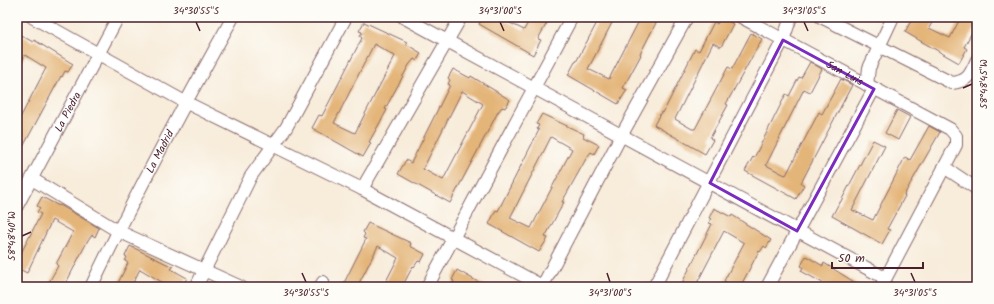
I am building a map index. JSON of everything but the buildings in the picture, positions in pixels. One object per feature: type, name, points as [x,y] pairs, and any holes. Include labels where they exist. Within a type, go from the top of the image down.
[{"type":"street","points":[[32,17],[185,102],[362,190],[543,287],[621,136],[687,17]]},
{"type":"street","name":"La Piedra","points":[[17,206],[118,17]]},
{"type":"street","name":"La Madrid","points":[[91,287],[118,231],[185,102],[233,17]]},
{"type":"street","points":[[196,287],[251,176],[286,128],[346,17]]},
{"type":"street","points":[[403,17],[797,231],[883,283],[944,167],[977,189]]},
{"type":"street","points":[[362,190],[461,17]]},
{"type":"street","points":[[427,287],[533,87],[572,17]]},
{"type":"street","name":"San Luis","points":[[741,17],[950,129],[956,136],[956,145],[944,167]]},
{"type":"street","points":[[654,287],[710,183],[783,40],[791,17]]},
{"type":"street","points":[[821,17],[952,83],[962,82],[968,78],[977,60]]},
{"type":"street","points":[[767,287],[871,87],[869,68],[893,17]]},
{"type":"street","points":[[32,179],[118,231],[240,287]]},
{"type":"highlighted area","points":[[783,40],[874,89],[797,231],[710,183]]}]
